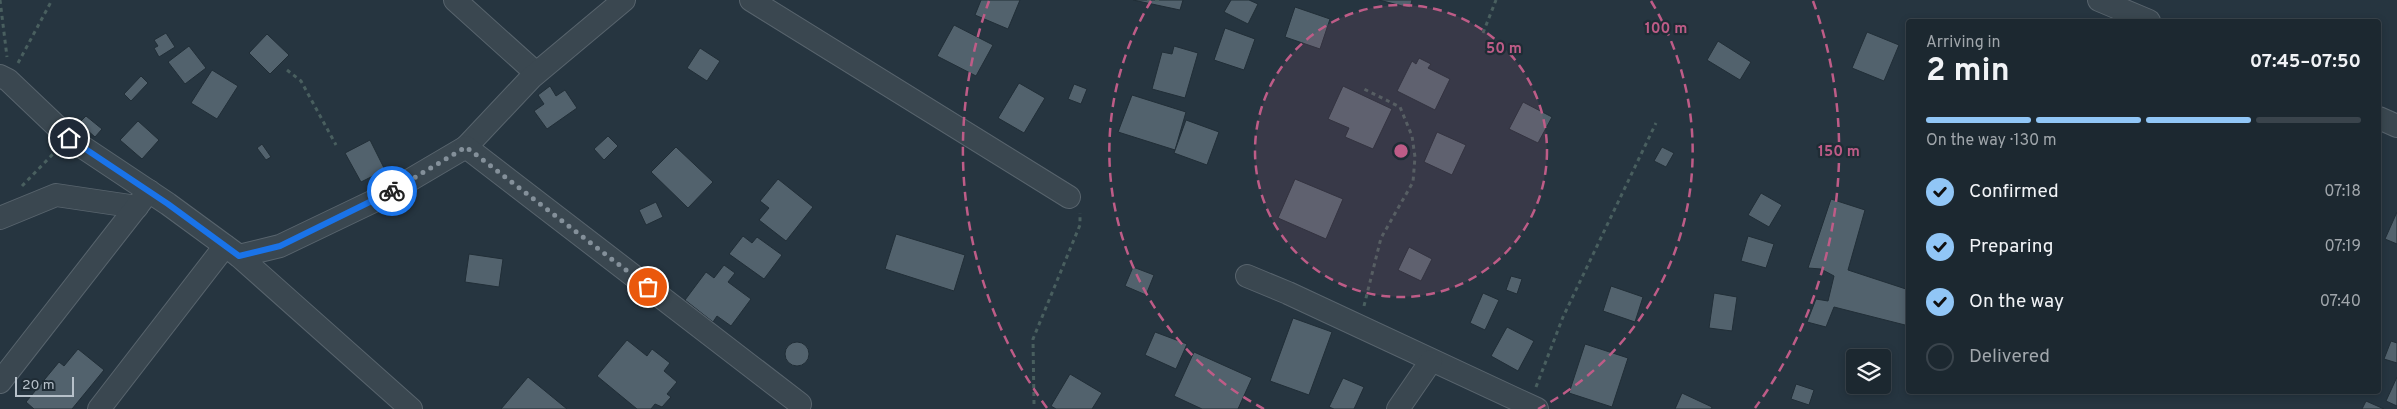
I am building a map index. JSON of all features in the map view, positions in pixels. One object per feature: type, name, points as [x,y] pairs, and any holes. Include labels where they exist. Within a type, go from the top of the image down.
[{"type":"street","points":[[454,0],[536,73]]},
{"type":"street","points":[[99,409],[232,251],[280,246],[376,200],[466,147],[536,73],[624,0]]},
{"type":"street","points":[[751,0],[1068,197]]},
{"type":"street","points":[[2099,0],[2144,19]]},
{"type":"street","points":[[4,78],[69,138],[143,199],[232,251],[411,409]]},
{"type":"street","points":[[2381,119],[2397,126]]},
{"type":"street","points":[[466,147],[800,404]]},
{"type":"street","points":[[0,218],[56,195],[143,199]]},
{"type":"street","points":[[0,382],[143,199]]},
{"type":"street","points":[[1247,276],[1532,408]]},
{"type":"street","points":[[1398,409],[1431,361]]},
{"type":"path","points":[[0,0],[4,78]]},
{"type":"path","points":[[4,78],[52,0]]},
{"type":"path","points":[[1147,0],[1160,0]]},
{"type":"path","points":[[1483,34],[1496,0]]},
{"type":"path","points":[[288,70],[301,81],[336,145]]},
{"type":"path","points":[[1358,326],[1377,251],[1382,238],[1413,182],[1415,157],[1412,136],[1400,107],[1364,89]]},
{"type":"path","points":[[1532,408],[1564,317],[1656,123]]},
{"type":"path","points":[[21,186],[69,138]]},
{"type":"path","points":[[1034,404],[1033,338],[1080,225],[1079,208],[1068,197]]},
{"type":"building","points":[[981,0],[1020,0],[1008,29],[975,15]]},
{"type":"building","points":[[1133,0],[1183,0],[1180,10]]},
{"type":"building","points":[[1231,0],[1249,0],[1258,4],[1248,24],[1224,12]]},
{"type":"building","points":[[1379,0],[1412,0],[1410,8]]},
{"type":"building","points":[[1295,7],[1330,19],[1320,49],[1285,37]]},
{"type":"building","points":[[954,25],[993,45],[976,76],[937,56]]},
{"type":"building","points":[[1225,28],[1255,39],[1244,70],[1214,60]]},
{"type":"building","points":[[1867,32],[1899,45],[1884,81],[1852,68]]},
{"type":"building","points":[[166,33],[175,47],[159,57],[154,48],[158,46],[154,40]]},
{"type":"building","points":[[267,34],[289,55],[270,74],[249,53]]},
{"type":"building","points":[[1718,41],[1751,62],[1740,80],[1707,60]]},
{"type":"building","points":[[189,46],[206,68],[185,84],[168,62]]},
{"type":"building","points":[[1174,46],[1198,53],[1185,98],[1152,89],[1162,52],[1172,54]]},
{"type":"building","points":[[700,48],[720,61],[707,81],[687,68]]},
{"type":"building","points":[[1419,58],[1431,64],[1428,68],[1450,79],[1435,110],[1397,91],[1412,61],[1416,64]]},
{"type":"building","points":[[212,70],[238,86],[217,119],[191,103]]},
{"type":"building","points":[[141,76],[148,83],[131,101],[124,94]]},
{"type":"building","points":[[1019,83],[1045,98],[1024,133],[998,118]]},
{"type":"building","points":[[1074,84],[1087,89],[1081,104],[1068,99]]},
{"type":"building","points":[[550,86],[556,96],[565,90],[577,108],[547,129],[534,111],[544,104],[538,95]]},
{"type":"building","points":[[1343,86],[1392,109],[1373,149],[1345,137],[1349,128],[1328,119]]},
{"type":"building","points":[[1132,95],[1186,112],[1175,150],[1118,132]]},
{"type":"building","points":[[1523,102],[1552,117],[1538,143],[1509,129]]},
{"type":"building","points":[[86,116],[102,129],[95,137],[79,123]]},
{"type":"building","points":[[1186,120],[1219,132],[1207,165],[1174,153]]},
{"type":"building","points":[[138,121],[159,140],[142,159],[120,140]]},
{"type":"building","points":[[1437,132],[1466,145],[1452,175],[1424,162]]},
{"type":"building","points":[[608,136],[618,146],[604,160],[594,149]]},
{"type":"building","points":[[370,140],[385,170],[361,182],[345,153]]},
{"type":"building","points":[[262,144],[271,157],[266,160],[257,148]]},
{"type":"building","points":[[676,147],[713,182],[688,208],[651,172]]},
{"type":"building","points":[[1662,147],[1674,153],[1666,167],[1654,161]]},
{"type":"building","points":[[778,179],[813,207],[786,241],[759,220],[769,208],[760,201]]},
{"type":"building","points":[[1295,179],[1343,199],[1326,239],[1278,218]]},
{"type":"building","points":[[1761,193],[1782,205],[1769,227],[1748,215]]},
{"type":"building","points":[[1831,199],[1865,210],[1848,270],[1906,289],[1906,325],[1834,307],[1826,327],[1807,322],[1816,299],[1828,301],[1834,276],[1821,269],[1808,268]]},
{"type":"building","points":[[656,202],[663,217],[646,225],[639,210]]},
{"type":"building","points":[[2397,212],[2397,244],[2385,239]]},
{"type":"building","points":[[896,234],[965,255],[954,291],[885,269]]},
{"type":"building","points":[[743,236],[752,243],[757,237],[782,255],[764,279],[729,254]]},
{"type":"building","points":[[1748,236],[1774,244],[1766,268],[1741,261]]},
{"type":"building","points":[[1409,247],[1432,259],[1421,281],[1398,270]]},
{"type":"building","points":[[469,254],[503,259],[499,287],[465,282]]},
{"type":"building","points":[[724,265],[735,273],[728,282],[751,299],[731,326],[717,316],[713,322],[685,300],[706,272],[714,278]]},
{"type":"building","points":[[1133,267],[1154,275],[1146,295],[1125,286]]},
{"type":"building","points":[[1511,276],[1522,279],[1517,294],[1506,290]]},
{"type":"building","points":[[1611,286],[1643,297],[1635,322],[1603,311]]},
{"type":"building","points":[[1483,293],[1499,300],[1485,330],[1470,323]]},
{"type":"building","points":[[1714,293],[1737,297],[1732,331],[1709,328]]},
{"type":"building","points":[[1293,318],[1332,332],[1309,395],[1270,381]]},
{"type":"building","points":[[1507,327],[1534,341],[1518,371],[1491,356]]},
{"type":"building","points":[[1155,332],[1187,344],[1176,369],[1145,355]]},
{"type":"building","points":[[627,340],[647,356],[652,349],[670,363],[664,371],[677,382],[667,394],[671,397],[662,407],[655,404],[651,409],[637,409],[597,376]]},
{"type":"building","points":[[2391,341],[2397,343],[2397,363],[2384,359]]},
{"type":"building","points":[[792,342],[802,342],[809,349],[809,359],[802,366],[792,366],[785,359],[785,349]]},
{"type":"building","points":[[1585,344],[1628,358],[1612,407],[1569,393]]},
{"type":"building","points":[[78,349],[104,370],[72,409],[34,409],[26,402],[59,362],[64,366]]},
{"type":"building","points":[[1194,352],[1252,378],[1238,409],[1202,409],[1174,396]]},
{"type":"building","points":[[1070,374],[1102,393],[1092,409],[1056,409],[1051,406]]},
{"type":"building","points":[[528,377],[567,409],[501,409]]},
{"type":"building","points":[[2397,377],[2397,406],[2386,401]]},
{"type":"building","points":[[1343,378],[1364,387],[1354,409],[1334,409],[1329,407]]},
{"type":"building","points":[[1796,384],[1814,390],[1809,405],[1791,399]]},
{"type":"building","points":[[1682,393],[1712,407],[1711,409],[1675,409]]},
{"type":"building","points":[[2366,401],[2384,409],[2362,409]]},
{"type":"way so far","points":[[392,191],[466,147],[648,287]]},
{"type":"route","points":[[69,138],[168,204],[239,256],[280,246],[392,191]]}]
